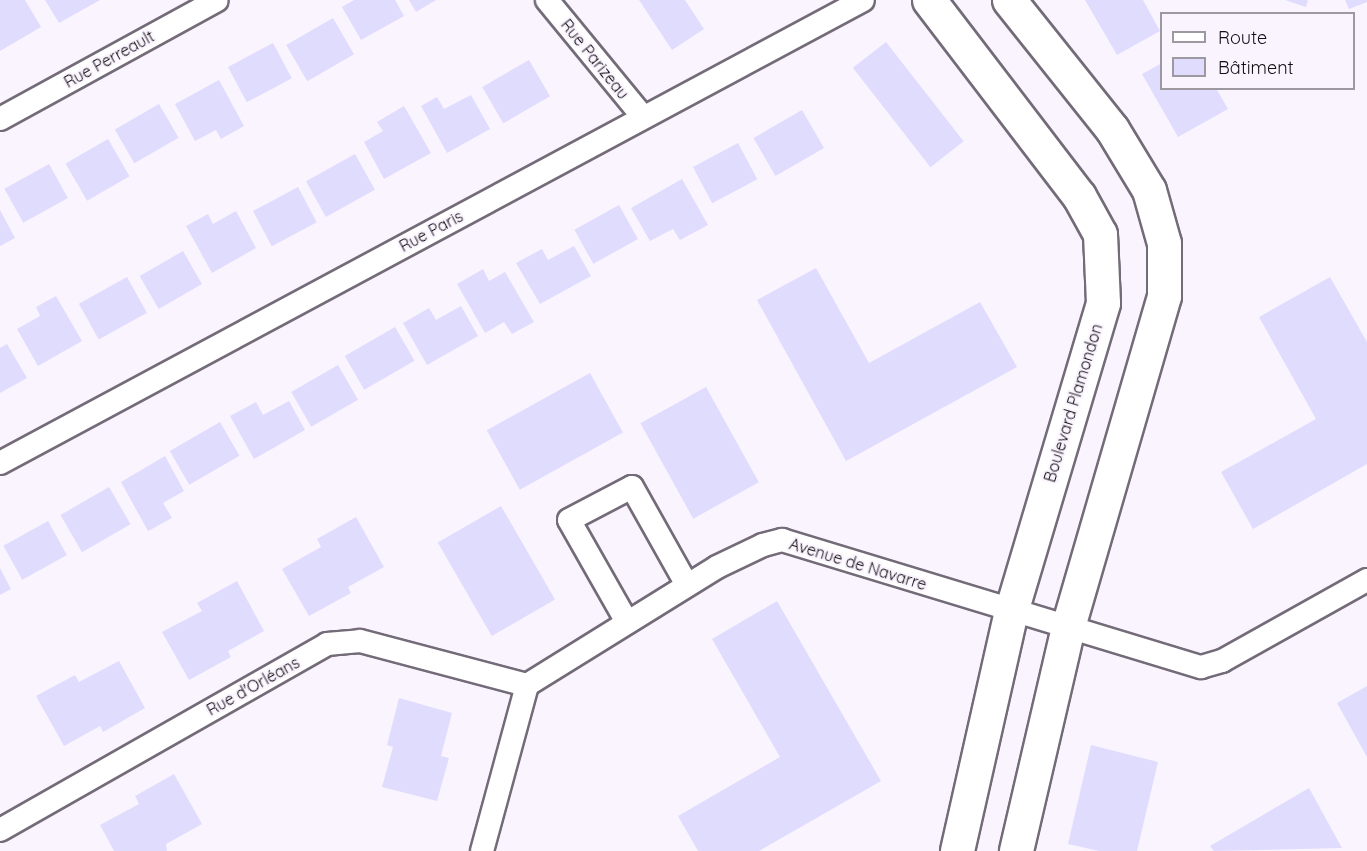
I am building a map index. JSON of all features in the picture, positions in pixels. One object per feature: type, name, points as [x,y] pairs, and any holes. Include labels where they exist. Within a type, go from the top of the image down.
[{"type":"street","name":"Rue Perreault","points":[[0,119],[217,0]]},
{"type":"street","name":"Rue Parizeau","points":[[547,0],[644,117]]},
{"type":"street","name":"Rue Paris","points":[[0,463],[863,0]]},
{"type":"street","name":"Boulevard Plamondon","points":[[929,0],[1079,196],[1100,234],[1103,303],[1011,611],[957,851]]},
{"type":"street","points":[[1009,0],[1112,129],[1149,190],[1164,243],[1164,296],[1068,627],[1016,851]]},
{"type":"street","points":[[627,622],[569,520],[632,487],[687,585]]},
{"type":"street","name":"Avenue de Navarre","points":[[527,685],[687,585],[763,545],[782,540],[1200,668],[1222,662],[1367,580]]},
{"type":"street","name":"Rue d'Orléans","points":[[0,830],[327,644],[360,641],[527,685]]},
{"type":"street","points":[[482,851],[527,685]]},
{"type":"building","points":[[0,0],[25,0],[41,27],[0,51]]},
{"type":"building","points":[[45,0],[100,0],[59,23]]},
{"type":"building","points":[[354,0],[395,0],[404,16],[361,40],[342,7]]},
{"type":"building","points":[[409,0],[436,0],[416,12]]},
{"type":"building","points":[[639,0],[685,0],[704,29],[672,50]]},
{"type":"building","points":[[1085,0],[1143,0],[1160,31],[1117,55]]},
{"type":"building","points":[[1285,0],[1308,0],[1306,7]]},
{"type":"building","points":[[1345,0],[1367,0],[1367,2],[1349,9]]},
{"type":"building","points":[[333,18],[354,54],[307,81],[286,45]]},
{"type":"building","points":[[886,42],[964,141],[930,167],[853,68]]},
{"type":"building","points":[[273,43],[292,78],[247,102],[228,67]]},
{"type":"building","points":[[529,60],[550,96],[503,123],[482,87]]},
{"type":"building","points":[[1160,64],[1160,90],[1217,90],[1228,109],[1178,137],[1142,74]]},
{"type":"building","points":[[219,80],[244,126],[221,139],[216,130],[195,141],[175,104]]},
{"type":"building","points":[[471,95],[490,129],[447,153],[421,106],[437,97],[444,109]]},
{"type":"building","points":[[159,104],[178,138],[134,163],[115,130]]},
{"type":"building","points":[[404,106],[431,153],[384,179],[364,142],[383,131],[377,122]]},
{"type":"building","points":[[802,110],[824,148],[776,176],[754,138]]},
{"type":"building","points":[[108,139],[130,176],[87,201],[66,164]]},
{"type":"building","points":[[738,143],[757,179],[712,203],[693,167]]},
{"type":"building","points":[[355,154],[375,190],[326,217],[306,181]]},
{"type":"building","points":[[49,164],[68,198],[23,223],[4,189]]},
{"type":"building","points":[[682,179],[708,225],[680,240],[673,229],[650,241],[631,208]]},
{"type":"building","points":[[298,187],[317,222],[272,246],[253,211]]},
{"type":"building","points":[[619,205],[638,239],[593,264],[574,230]]},
{"type":"building","points":[[0,210],[15,238],[0,246]]},
{"type":"building","points":[[236,211],[256,248],[212,273],[186,226],[208,214],[213,224]]},
{"type":"building","points":[[574,246],[591,276],[540,304],[516,263],[542,249],[548,260]]},
{"type":"building","points":[[183,251],[202,284],[159,309],[140,276]]},
{"type":"building","points":[[816,268],[869,363],[980,302],[1017,367],[846,461],[757,300]]},
{"type":"building","points":[[483,269],[489,281],[505,272],[534,322],[512,334],[504,322],[485,333],[457,284]]},
{"type":"building","points":[[127,277],[147,313],[99,340],[79,304]]},
{"type":"building","points":[[1330,277],[1367,342],[1367,464],[1253,529],[1221,472],[1316,419],[1259,317]]},
{"type":"building","points":[[56,296],[82,341],[38,366],[17,329],[40,316],[36,307]]},
{"type":"building","points":[[461,306],[478,336],[427,365],[403,323],[429,308],[436,320]]},
{"type":"building","points":[[395,327],[414,361],[364,390],[345,356]]},
{"type":"building","points":[[7,344],[27,378],[0,393],[0,348]]},
{"type":"building","points":[[338,365],[358,400],[311,427],[291,392]]},
{"type":"building","points":[[590,373],[623,432],[520,490],[487,430]]},
{"type":"building","points":[[706,387],[759,482],[693,519],[640,423]]},
{"type":"building","points":[[289,401],[305,430],[254,459],[230,416],[256,402],[263,415]]},
{"type":"building","points":[[220,422],[240,456],[189,485],[170,451]]},
{"type":"building","points":[[165,456],[184,491],[163,503],[172,518],[148,531],[121,482]]},
{"type":"building","points":[[109,487],[130,524],[82,552],[61,515]]},
{"type":"building","points":[[501,506],[555,600],[492,636],[438,542]]},
{"type":"building","points":[[356,517],[384,567],[348,587],[351,593],[309,616],[282,569],[321,547],[317,539]]},
{"type":"building","points":[[48,521],[67,555],[22,580],[3,546]]},
{"type":"building","points":[[0,568],[11,589],[0,595]]},
{"type":"building","points":[[237,581],[264,631],[228,651],[231,657],[189,680],[162,632],[202,611],[197,603]]},
{"type":"building","points":[[777,601],[881,781],[759,851],[698,851],[678,816],[780,757],[712,639]]},
{"type":"building","points":[[119,661],[145,708],[103,732],[100,726],[64,746],[36,696],[75,675],[79,682]]},
{"type":"building","points":[[1367,686],[1367,757],[1337,703]]},
{"type":"building","points":[[399,698],[452,713],[441,756],[449,758],[437,801],[382,787],[393,747],[387,745]]},
{"type":"building","points":[[1091,745],[1158,762],[1137,851],[1099,851],[1068,844]]},
{"type":"building","points":[[174,774],[202,824],[166,844],[167,851],[114,851],[100,825],[139,804],[135,796]]},
{"type":"building","points":[[1309,788],[1342,848],[1214,851],[1210,846]]}]
